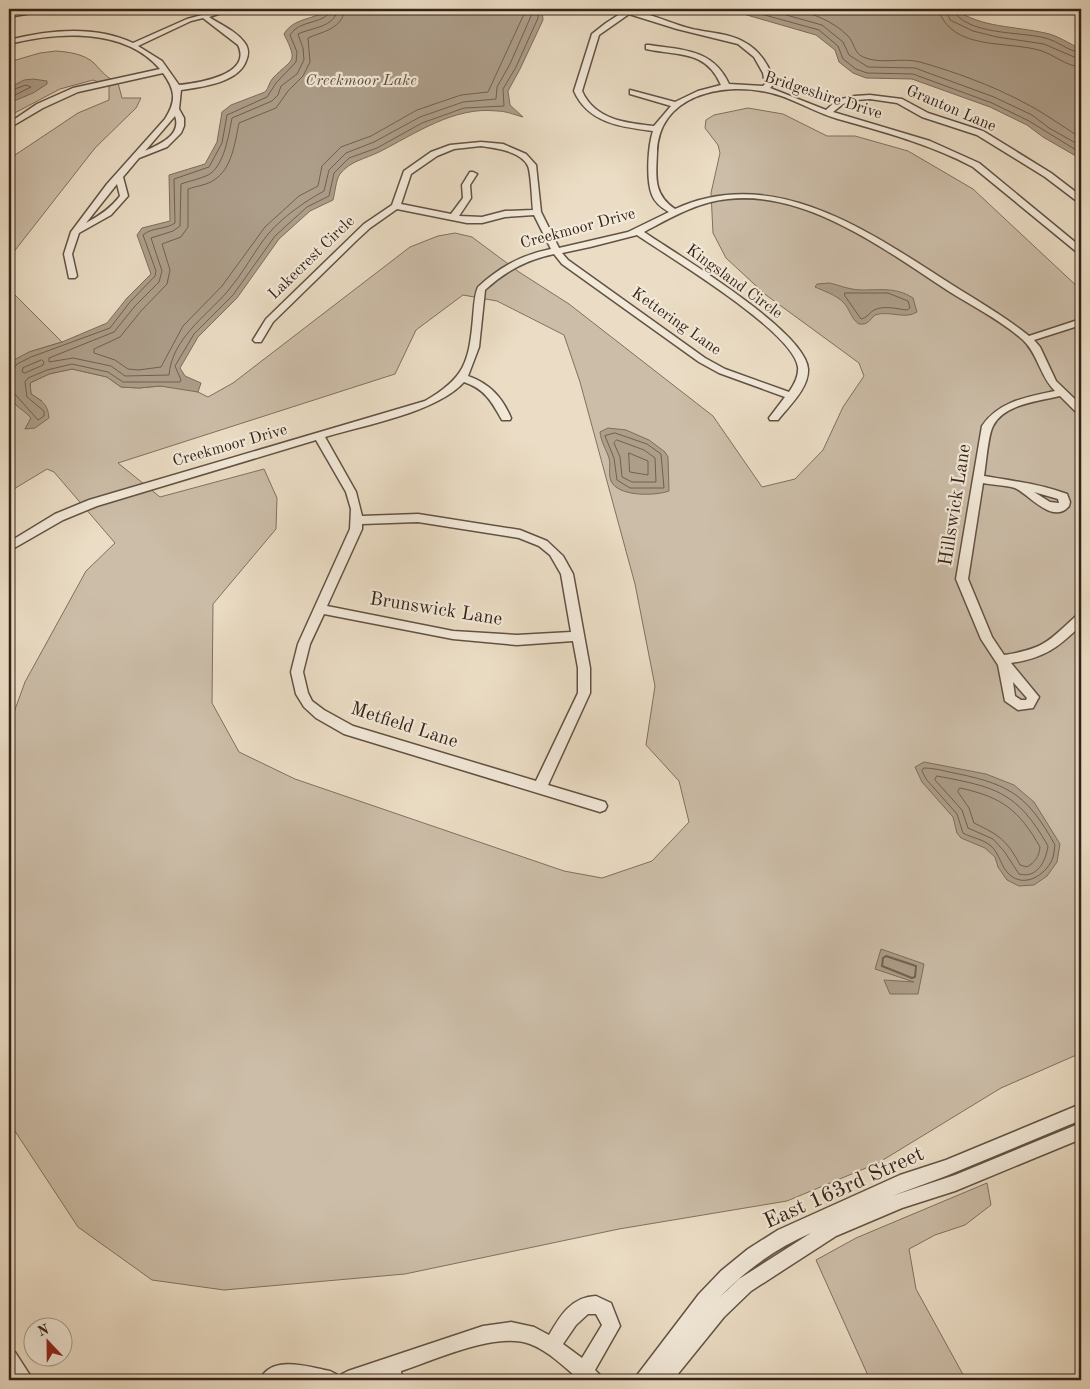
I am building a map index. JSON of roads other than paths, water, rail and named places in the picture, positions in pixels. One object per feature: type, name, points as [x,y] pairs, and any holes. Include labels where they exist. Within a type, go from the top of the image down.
[{"type":"street","points":[[9,15],[51,9]]},
{"type":"street","points":[[132,46],[175,26],[231,9]]},
{"type":"street","points":[[674,212],[659,202],[655,191],[653,140],[656,129],[624,124],[608,119],[585,105],[578,92],[596,34],[625,10],[690,31],[736,40],[756,52],[768,76],[769,85],[764,89]]},
{"type":"street","points":[[177,88],[201,85],[216,80],[235,71],[244,62],[246,52],[241,43],[204,16]]},
{"type":"street","points":[[9,42],[44,35],[76,33],[97,36],[132,46],[151,57],[165,70],[177,88],[175,109],[168,120],[110,186],[74,232],[68,254],[72,276]]},
{"type":"street","points":[[649,47],[706,60],[717,70],[726,87]]},
{"type":"street","points":[[9,126],[40,106],[76,90],[165,70]]},
{"type":"street","name":"Bridgeshire Drive","points":[[656,129],[663,117],[676,105],[694,94],[726,87],[764,89],[777,92],[827,113],[957,153],[989,175],[1081,251]]},
{"type":"street","points":[[633,92],[676,105]]},
{"type":"street","name":"Granton Lane","points":[[827,113],[840,102],[855,98],[870,97],[899,101],[925,115],[980,133],[1048,174],[1081,200]]},
{"type":"street","points":[[136,157],[168,143],[178,134],[181,125],[179,114],[175,109]]},
{"type":"street","points":[[537,212],[505,214],[482,220],[453,218],[396,206],[407,173],[434,154],[452,147],[481,144],[503,146],[523,156],[532,165],[537,212],[556,251]]},
{"type":"street","points":[[453,218],[467,198],[466,185],[473,174]]},
{"type":"street","points":[[74,232],[107,216],[118,206],[124,196],[119,177]]},
{"type":"street","name":"Creekmoor Drive","points":[[9,547],[59,517],[92,503],[429,403],[446,393],[463,378],[474,352],[481,289],[504,269],[519,260],[604,241],[636,231],[674,212],[707,200],[729,196],[761,196],[794,204],[870,238],[983,308],[1028,339],[1035,347],[1052,382],[1081,411]]},
{"type":"street","name":"Lakecrest Circle","points":[[258,340],[269,321],[354,238],[367,226],[396,206]]},
{"type":"street","name":"Kingsland Circle","points":[[636,231],[755,312],[793,346],[800,356],[803,375],[791,396],[774,418]]},
{"type":"street","name":"Kettering Lane","points":[[556,251],[565,262],[702,360],[722,371],[791,396]]},
{"type":"street","points":[[1028,339],[1081,322]]},
{"type":"street","points":[[463,378],[491,390],[501,405],[506,418]]},
{"type":"street","name":"Hillswick Lane","points":[[1062,392],[1009,406],[991,420],[987,426],[962,579],[987,639],[1002,662],[1045,650],[1081,618]]},
{"type":"street","name":"Metfield Lane","points":[[319,436],[351,492],[356,509],[356,529],[304,644],[297,672],[302,694],[308,704],[320,714],[349,730],[600,806]]},
{"type":"street","points":[[979,479],[1021,486]]},
{"type":"street","points":[[356,520],[418,518],[534,538],[549,547],[561,559],[567,574],[584,668],[584,693],[540,788]]},
{"type":"street","name":"Brunswick Lane","points":[[320,609],[453,635],[517,640],[577,636]]},
{"type":"street","name":"East 163rd Street","points":[[644,1380],[705,1300],[726,1277],[754,1255],[784,1236],[906,1181],[946,1168],[1081,1112]]},
{"type":"street","name":"East 163rd Street","points":[[662,1380],[688,1345],[718,1311],[745,1285],[830,1230],[902,1200],[954,1183],[1081,1131]]},
{"type":"street","points":[[348,1380],[392,1374],[483,1335],[511,1330],[534,1336],[552,1346],[589,1376],[611,1326],[608,1314],[599,1305],[586,1304],[578,1309],[552,1346]]},
{"type":"street","points":[[9,1358],[24,1380]]},
{"type":"street","points":[[269,1380],[282,1372],[330,1380]]},
{"type":"water","name":"Creekmoor Lake","points":[[329,9],[542,9],[543,20],[508,91],[510,105],[523,117],[504,112],[481,111],[450,117],[353,163],[344,170],[338,179],[333,200],[310,211],[279,239],[237,298],[198,337],[180,368],[185,376],[201,383],[198,392],[160,386],[121,387],[107,377],[72,369],[49,374],[30,383],[31,394],[44,403],[49,418],[35,428],[25,429],[31,418],[16,405],[10,395],[9,378],[12,361],[29,352],[62,342],[107,323],[127,298],[151,274],[137,235],[142,228],[170,221],[169,175],[205,164],[217,142],[222,112],[231,105],[265,92],[272,80],[291,60],[291,51],[284,34],[288,28],[293,24]]},
{"type":"water","points":[[726,9],[955,9],[976,20],[998,26],[1050,34],[1081,49],[1081,159],[1043,137],[1027,125],[990,107],[912,79],[866,78],[853,73],[839,62],[835,50],[816,35]]},
{"type":"water","points":[[24,80],[47,81],[47,84],[33,93],[9,103],[9,88]]},
{"type":"water","points":[[830,283],[846,288],[888,290],[907,294],[913,298],[917,312],[907,315],[875,315],[867,323],[859,324],[840,300],[830,293],[815,287],[817,284]]},
{"type":"water","points":[[608,428],[626,430],[649,440],[665,452],[668,457],[669,491],[655,494],[637,494],[629,493],[615,486],[610,478],[609,458],[600,432]]},
{"type":"water","points":[[924,762],[986,774],[1014,785],[1034,802],[1060,844],[1057,862],[1047,876],[1034,885],[1019,886],[1007,880],[998,867],[995,857],[985,848],[961,838],[957,833],[953,817],[922,782],[915,767]]},
{"type":"water","points":[[881,949],[924,964],[918,994],[890,994],[884,980],[914,982],[875,969]]}]
